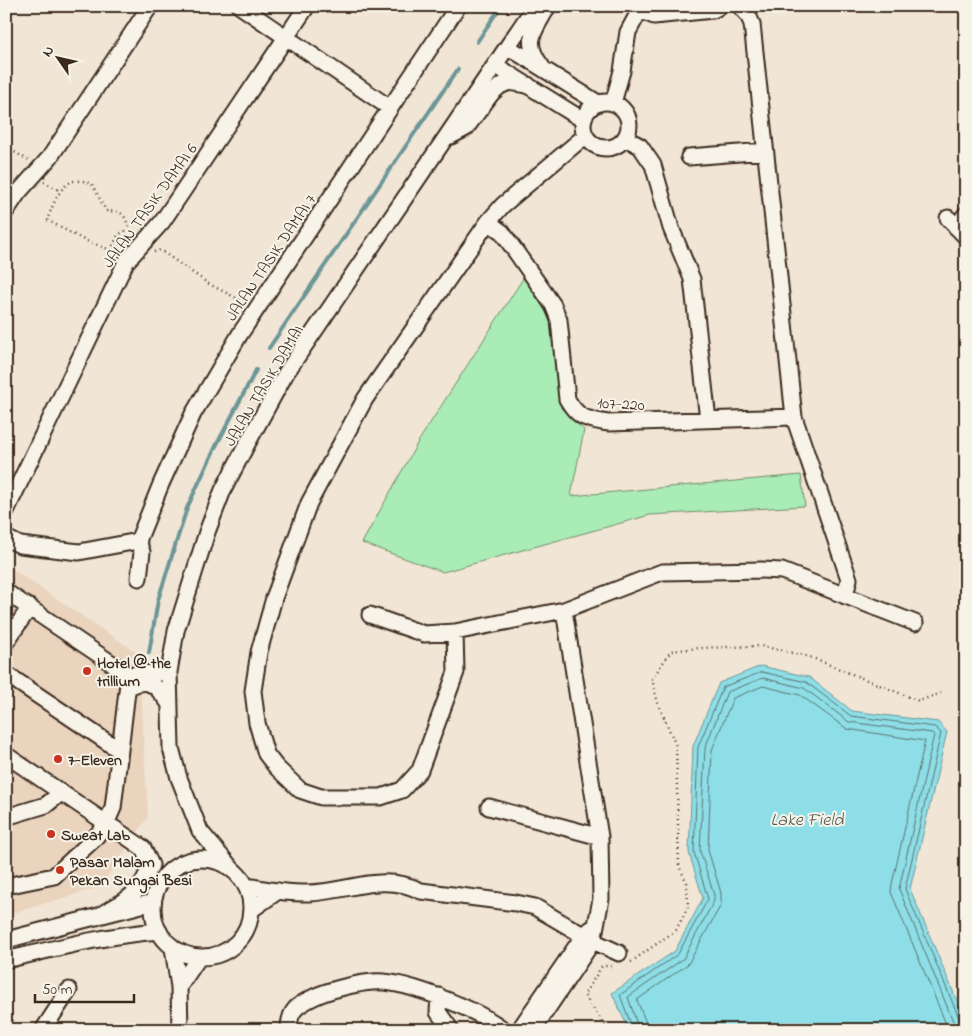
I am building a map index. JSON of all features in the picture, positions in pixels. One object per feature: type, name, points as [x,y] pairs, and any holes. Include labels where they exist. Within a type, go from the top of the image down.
[{"type":"street","points":[[6,211],[18,193],[50,158],[150,6]]},
{"type":"street","points":[[240,6],[390,108]]},
{"type":"street","name":"JALAN TASIK DAMAI 6","points":[[6,511],[126,262],[162,222],[307,6]]},
{"type":"street","name":"JALAN TASIK DAMAI 7","points":[[138,542],[161,484],[193,414],[256,310],[458,6]]},
{"type":"street","name":"JALAN TASIK DAMAI","points":[[232,869],[200,831],[179,778],[171,748],[169,672],[176,631],[207,532],[223,490],[246,444],[286,374],[535,6]]},
{"type":"street","points":[[544,70],[533,55],[531,39],[548,6]]},
{"type":"street","points":[[508,47],[544,70],[605,103],[619,106],[627,117],[628,131],[621,143],[608,148],[594,146],[585,136],[582,128],[583,120],[591,107],[605,103],[622,71],[628,32],[641,8],[654,16],[713,10],[720,6]]},
{"type":"street","points":[[740,6],[748,15],[752,24],[794,417],[849,579],[845,596]]},
{"type":"street","points":[[495,65],[583,120]]},
{"type":"street","points":[[446,139],[466,128],[491,94],[500,86],[509,82],[528,85]]},
{"type":"street","points":[[455,632],[456,672],[420,770],[402,790],[381,797],[321,797],[300,790],[276,767],[266,754],[257,723],[253,691],[259,652],[274,598],[309,503],[364,399],[488,222],[503,205],[585,136]]},
{"type":"street","points":[[625,138],[640,146],[653,165],[670,228],[692,279],[708,420]]},
{"type":"street","points":[[689,157],[765,151]]},
{"type":"street","points":[[957,227],[966,214]]},
{"type":"street","name":"107-220","points":[[488,222],[502,232],[553,306],[559,320],[567,400],[574,411],[586,418],[608,423],[794,417]]},
{"type":"street","points":[[6,538],[20,545],[79,552],[138,542],[142,552],[139,578]]},
{"type":"street","points":[[370,616],[424,634],[455,632],[564,610],[662,572],[762,570],[782,571],[915,623]]},
{"type":"street","points":[[6,592],[128,682],[135,684],[148,682],[156,686],[169,703]]},
{"type":"street","points":[[6,642],[30,608]]},
{"type":"street","points":[[534,1030],[596,925],[601,899],[600,837],[564,610]]},
{"type":"street","points":[[128,682],[169,672]]},
{"type":"street","points":[[6,674],[119,750]]},
{"type":"street","points":[[6,886],[54,876],[94,839],[106,824],[113,808],[128,682]]},
{"type":"street","points":[[6,756],[144,848],[151,865],[145,881],[132,896],[97,917]]},
{"type":"street","points":[[6,817],[46,805],[60,793]]},
{"type":"street","points":[[489,807],[600,837]]},
{"type":"street","points":[[195,859],[200,831]]},
{"type":"street","points":[[195,859],[221,862],[232,869],[246,886],[250,898],[251,910],[246,929],[235,945],[224,952],[212,956],[185,955],[173,948],[158,932],[154,917],[153,902],[158,887],[167,874],[180,864],[195,859]]},
{"type":"street","points":[[246,886],[308,893],[386,882],[408,885],[421,891],[516,903],[535,907],[588,938],[620,962]]},
{"type":"street","points":[[251,910],[278,891]]},
{"type":"street","points":[[6,940],[153,902]]},
{"type":"street","points":[[64,926],[67,945]]},
{"type":"street","points":[[6,960],[67,945],[126,934],[158,932]]},
{"type":"street","points":[[519,1030],[588,938]]},
{"type":"street","points":[[173,948],[179,987],[180,1030]]},
{"type":"street","points":[[179,987],[199,957]]},
{"type":"street","points":[[289,1030],[289,1022],[298,1004],[322,993],[374,982],[392,983],[438,996],[487,1018],[504,1030]]},
{"type":"street","points":[[43,1030],[69,990]]},
{"type":"street","points":[[438,996],[438,1012],[451,1030]]},
{"type":"path","points":[[83,181],[92,184],[106,211],[121,213],[125,216],[128,226],[125,231],[118,235],[114,244],[111,250],[84,240],[47,220],[58,194],[66,184],[83,181]]},
{"type":"path","points":[[114,244],[122,246]]},
{"type":"path","points":[[142,246],[150,253],[160,250],[210,284],[233,295],[256,310]]},
{"type":"path","points":[[608,1030],[584,996],[602,966],[620,962],[676,930],[688,907],[687,882],[679,866],[676,746],[658,703],[652,679],[671,651],[761,646],[810,657],[919,701],[941,693]]},
{"type":"shaded area","points":[[6,565],[139,654],[148,817],[100,887],[6,915]]},
{"type":"green space","points":[[524,277],[552,322],[561,408],[584,430],[571,496],[801,475],[805,506],[650,515],[443,572],[362,543],[418,442]]},
{"type":"water","name":"Lake Field","points":[[761,666],[809,677],[852,711],[938,722],[947,732],[910,889],[966,1022],[966,1030],[629,1030],[612,993],[675,951],[703,898],[689,853],[693,746],[719,683]]},
{"type":"waterway","points":[[477,42],[501,6]]},
{"type":"waterway","points":[[269,348],[458,69]]},
{"type":"waterway","points":[[149,653],[158,600],[187,508],[216,446],[256,370]]},
{"type":"place","name":"Hotel @ the trillium","points":[[87,671]]},
{"type":"place","name":"7-Eleven","points":[[58,759]]},
{"type":"place","name":"Sweat Lab","points":[[51,834]]},
{"type":"place","name":"Pasar Malam Pekan Sungai Besi","points":[[60,870]]}]
